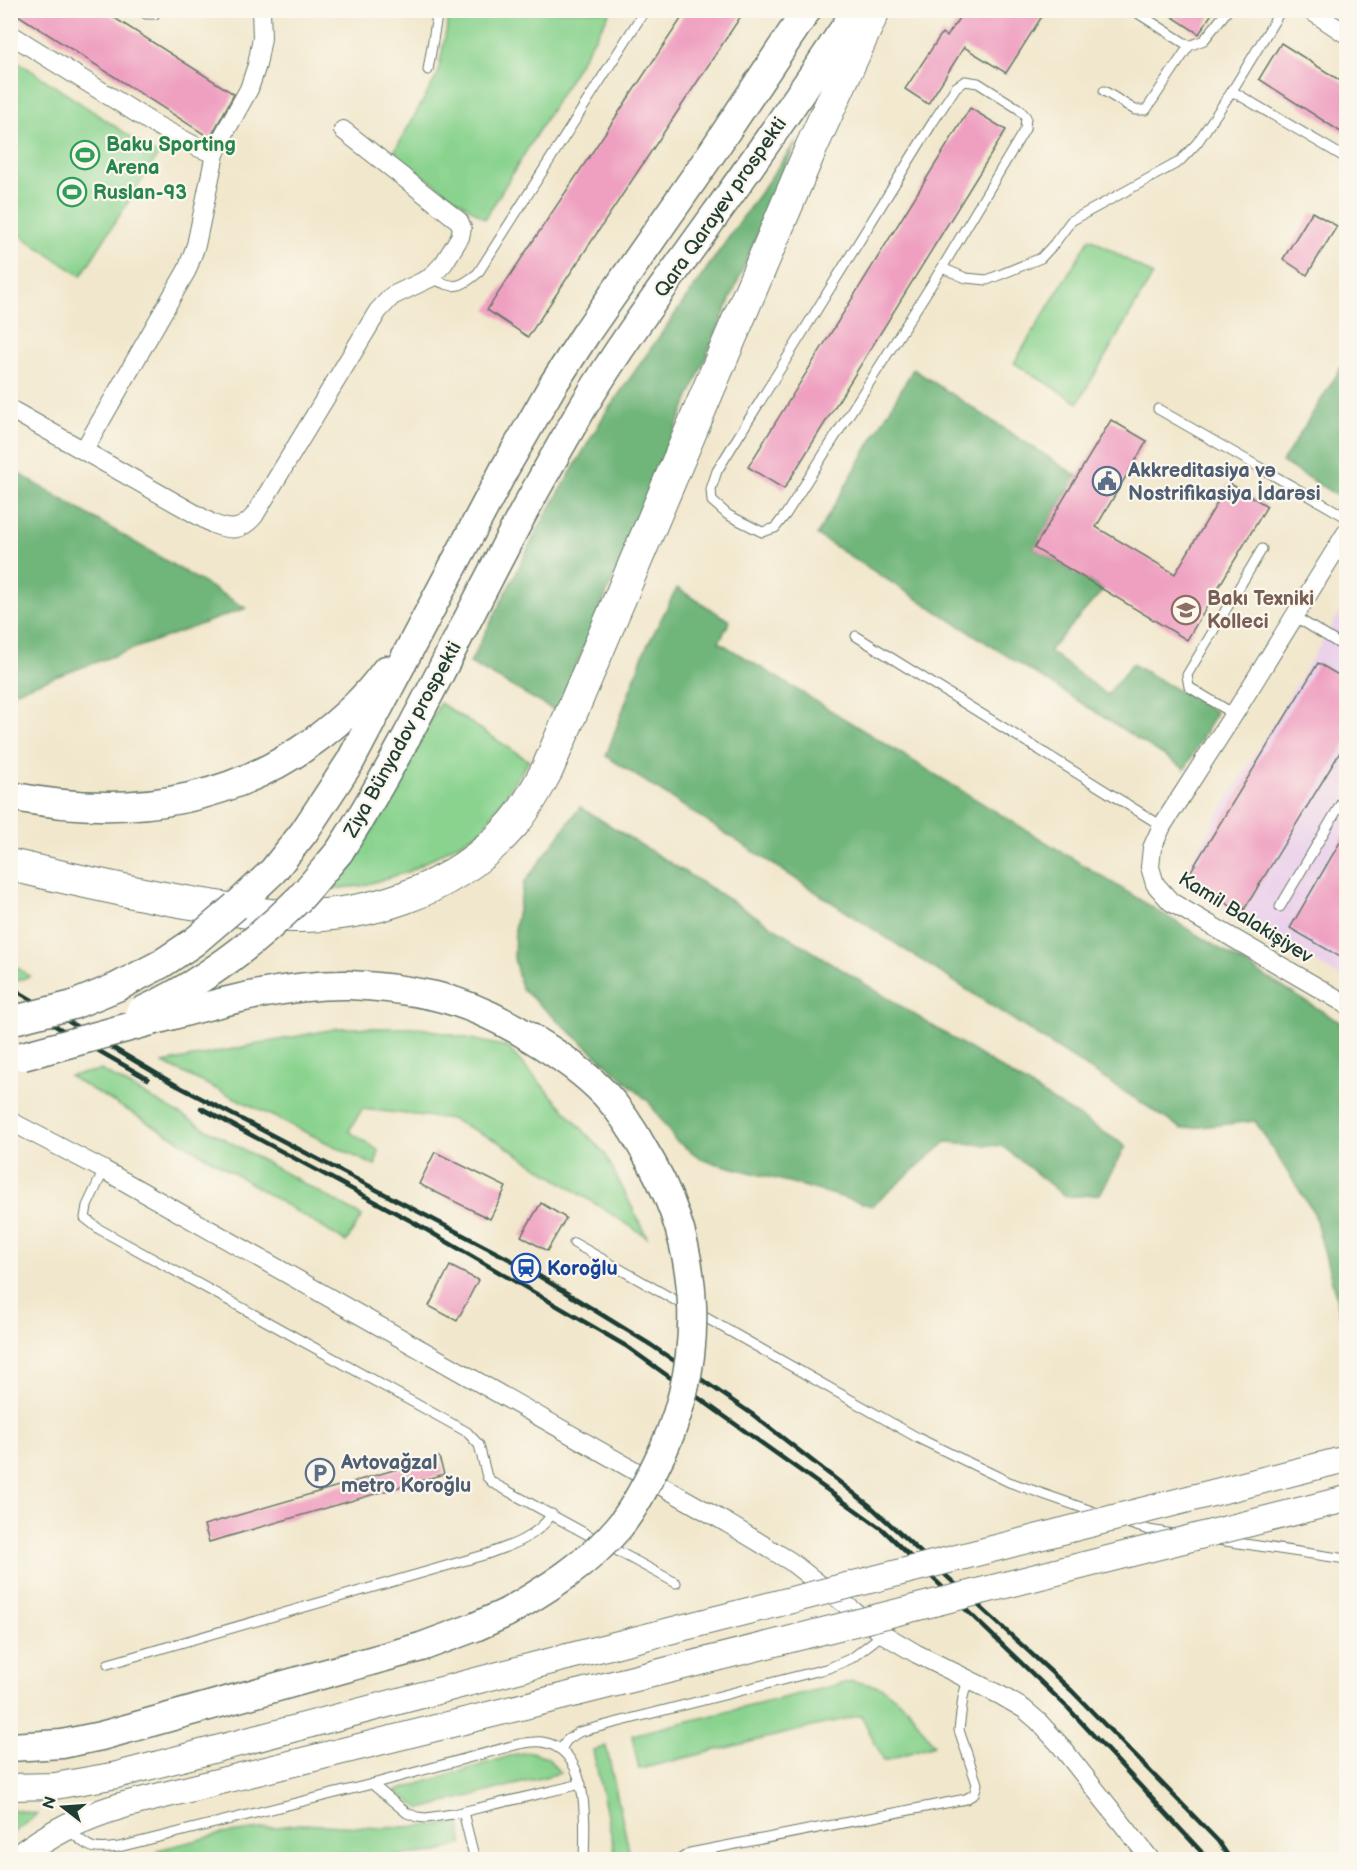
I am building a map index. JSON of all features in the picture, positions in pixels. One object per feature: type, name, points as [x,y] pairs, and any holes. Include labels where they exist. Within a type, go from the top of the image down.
[{"type":"highway","points":[[10,865],[161,898],[271,915],[314,916],[364,910],[420,893],[459,872],[491,846],[520,814],[547,770],[811,148],[874,10]]},
{"type":"main road","name":"Qara Qarayev prospekti","points":[[554,383],[807,10]]},
{"type":"main road","name":"Qara Qarayev prospekti","points":[[584,405],[619,350],[742,178],[857,10]]},
{"type":"main road","name":"Ziya Bünyadov prospekti","points":[[10,1021],[73,1005],[117,987],[161,964],[194,942],[273,871],[304,832],[350,762],[457,557],[554,383]]},
{"type":"main road","name":"Ziya Bünyadov prospekti","points":[[17,1057],[142,1011],[199,982],[255,940],[301,897],[339,852],[371,803],[540,480],[584,405]]},
{"type":"main road","points":[[10,796],[72,805],[131,806],[179,801],[220,790],[256,776],[297,753],[354,708],[376,683],[410,634],[457,557]]},
{"type":"main road","points":[[10,1747],[62,1744],[100,1736],[421,1647],[506,1613],[553,1586],[591,1556],[619,1526],[642,1493],[678,1415],[688,1364],[693,1316],[688,1264],[680,1225],[654,1166],[627,1121],[606,1095],[586,1076],[551,1050],[513,1027],[472,1008],[437,997],[391,988],[347,985],[300,989],[232,999],[17,1057]]},
{"type":"main road","points":[[10,1787],[55,1786],[117,1775],[567,1657],[1347,1459]]},
{"type":"main road","points":[[15,1860],[35,1844],[65,1826],[124,1804],[577,1693],[1347,1499]]},
{"type":"street","points":[[84,450],[187,270],[196,245],[215,154],[249,89],[257,65],[262,38],[261,10]]},
{"type":"street","points":[[1310,10],[1347,34]]},
{"type":"street","points":[[10,34],[154,124],[196,147],[215,154]]},
{"type":"street","points":[[10,408],[213,524],[234,529],[246,526],[378,312],[392,296],[430,278],[444,263],[460,237],[462,228],[459,221],[343,130]]},
{"type":"street","points":[[1162,826],[1347,533]]},
{"type":"street","name":"Kamil Balakişiyev","points":[[1162,826],[1152,848],[1150,867],[1155,884],[1172,903],[1347,1004]]},
{"type":"street","points":[[10,1121],[104,1170],[402,1337],[746,1534],[807,1573],[883,1634],[917,1654],[1008,1700],[1038,1721],[1060,1744],[1151,1860]]},
{"type":"lane","points":[[140,10],[146,14],[155,14],[157,10]]},
{"type":"lane","points":[[428,70],[438,10]]},
{"type":"lane","points":[[430,278],[457,287],[464,285],[478,273],[645,10]]},
{"type":"lane","points":[[1132,10],[1188,46]]},
{"type":"lane","points":[[1104,90],[1135,111],[1146,111],[1188,46],[1204,40],[1228,10]]},
{"type":"lane","points":[[942,268],[966,278],[987,280],[1041,258],[1071,221],[1179,162],[1197,143],[1232,91],[1281,10]]},
{"type":"lane","points":[[965,81],[978,83],[1019,109],[1026,117],[1025,129],[942,268],[775,528],[762,532],[728,515],[712,501],[711,489],[717,471],[933,122],[956,87],[965,81]]},
{"type":"lane","points":[[1232,91],[1347,158]]},
{"type":"lane","points":[[1158,409],[1347,517]]},
{"type":"lane","points":[[1234,714],[1189,687],[1187,675],[1262,549]]},
{"type":"lane","points":[[1294,616],[1347,648]]},
{"type":"lane","points":[[856,636],[1162,826]]},
{"type":"lane","points":[[1280,907],[1347,795]]},
{"type":"lane","points":[[104,1170],[87,1206],[85,1218],[108,1234],[467,1432],[479,1445],[487,1477],[493,1483],[676,1583]]},
{"type":"lane","points":[[574,1243],[918,1438],[1009,1482],[1149,1530],[1347,1559]]},
{"type":"lane","points":[[108,1664],[483,1555],[533,1535],[546,1524],[552,1514]]},
{"type":"lane","points":[[561,1749],[567,1740],[579,1732],[830,1668],[852,1658],[883,1634]]},
{"type":"lane","points":[[679,1860],[690,1853],[966,1799],[974,1794],[977,1784],[959,1730],[968,1679]]},
{"type":"lane","points":[[65,1826],[88,1846],[102,1850],[372,1784],[519,1744],[541,1742],[561,1749],[572,1762],[584,1805],[584,1860]]},
{"type":"lane","points":[[372,1784],[407,1813],[426,1818],[463,1812],[580,1784]]},
{"type":"lane","points":[[463,1812],[475,1860]]},
{"type":"shaded area","points":[[1346,602],[1346,980],[1178,883]]},
{"type":"green space","points":[[450,11],[611,11],[485,219],[393,154],[438,74]]},
{"type":"green space","name":"Ruslan-93","points":[[11,57],[158,155],[81,276],[11,229]]},
{"type":"green space","points":[[797,140],[557,712],[470,663],[540,525],[605,414]]},
{"type":"green space","points":[[1090,238],[1153,275],[1078,403],[1014,363]]},
{"type":"green space","points":[[1346,360],[1346,501],[1282,462]]},
{"type":"green space","points":[[913,369],[1077,476],[1034,548],[1103,590],[1049,651],[1107,695],[1132,664],[1216,712],[1185,769],[817,535]]},
{"type":"green space","points":[[11,469],[246,608],[11,693]]},
{"type":"green space","points":[[677,588],[730,621],[719,642],[1346,1026],[1344,1051],[1346,1053],[1346,1335],[1314,1213],[1255,1121],[1182,1129],[606,756],[644,652]]},
{"type":"green space","points":[[440,703],[529,761],[481,831],[410,871],[361,886],[328,889],[373,829]]},
{"type":"green space","points":[[580,807],[1126,1146],[1100,1194],[1066,1197],[1002,1146],[946,1142],[872,1206],[703,1160],[675,1140],[649,1102],[521,988],[514,958],[515,924],[524,883]]},
{"type":"green space","points":[[11,964],[30,976],[11,983]]},
{"type":"green space","points":[[339,1028],[421,1028],[507,1047],[605,1154],[647,1237],[499,1142],[451,1119],[362,1109],[349,1131],[379,1151],[375,1166],[163,1063]]},
{"type":"green space","points":[[101,1070],[362,1216],[346,1242],[69,1076]]},
{"type":"green space","points":[[852,1681],[881,1687],[908,1708],[934,1745],[884,1761],[861,1715],[639,1769],[632,1735]]},
{"type":"green space","points":[[606,1746],[631,1859],[610,1859],[615,1852],[593,1751]]},
{"type":"green space","points":[[531,1752],[547,1757],[560,1773],[421,1809],[396,1791],[516,1754]]},
{"type":"green space","points":[[11,1809],[37,1814],[11,1835]]},
{"type":"green space","points":[[301,1824],[383,1828],[460,1824],[462,1844],[438,1852],[391,1856],[323,1852],[281,1855],[258,1860],[168,1859],[157,1850],[222,1834]]},
{"type":"building","points":[[10,10],[102,10],[234,94],[210,138]]},
{"type":"building","points":[[687,10],[745,10],[528,337],[487,310]]},
{"type":"building","points":[[964,10],[1046,10],[1006,73],[964,47],[928,104],[905,89],[942,33],[947,37]]},
{"type":"building","points":[[1162,10],[1214,10],[1199,34]]},
{"type":"building","points":[[1281,43],[1347,85],[1347,136],[1259,79]]},
{"type":"building","points":[[970,108],[1006,130],[784,489],[748,467]]},
{"type":"building","points":[[1312,212],[1337,226],[1307,275],[1283,259]]},
{"type":"building","points":[[1111,420],[1147,441],[1096,527],[1175,574],[1229,483],[1267,506],[1187,640],[1034,548]]},
{"type":"building","points":[[1318,663],[1347,680],[1347,741],[1242,913],[1186,879]]},
{"type":"building","points":[[1347,830],[1347,961],[1290,928]]},
{"type":"building","points":[[435,1152],[506,1187],[490,1219],[419,1184]]},
{"type":"building","points":[[541,1203],[566,1218],[547,1251],[521,1236]]},
{"type":"building","points":[[450,1266],[478,1280],[457,1321],[429,1306]]},
{"type":"building","points":[[439,1457],[444,1474],[209,1542],[204,1525]]},
{"type":"railway","points":[[10,987],[174,1084],[526,1268],[651,1345],[752,1414],[869,1505],[1072,1691],[1218,1841],[1231,1860]]},
{"type":"railway","points":[[10,1000],[148,1079]]},
{"type":"railway","points":[[201,1108],[413,1222],[626,1346],[882,1529],[1069,1709],[1209,1860]]},
{"type":"place","name":"Baku Sporting Arena","points":[[85,155]]},
{"type":"place","name":"Ruslan-93","points":[[72,192]]},
{"type":"place","name":"Akkreditasiya və Nostrifikasiya İdarəsi","points":[[1107,481]]},
{"type":"place","name":"Bakı Texniki Kolleci","points":[[1186,610]]},
{"type":"place","name":"Koroğlu","points":[[526,1268]]},
{"type":"place","name":"Avtovağzal metro Koroğlu","points":[[320,1473]]}]
